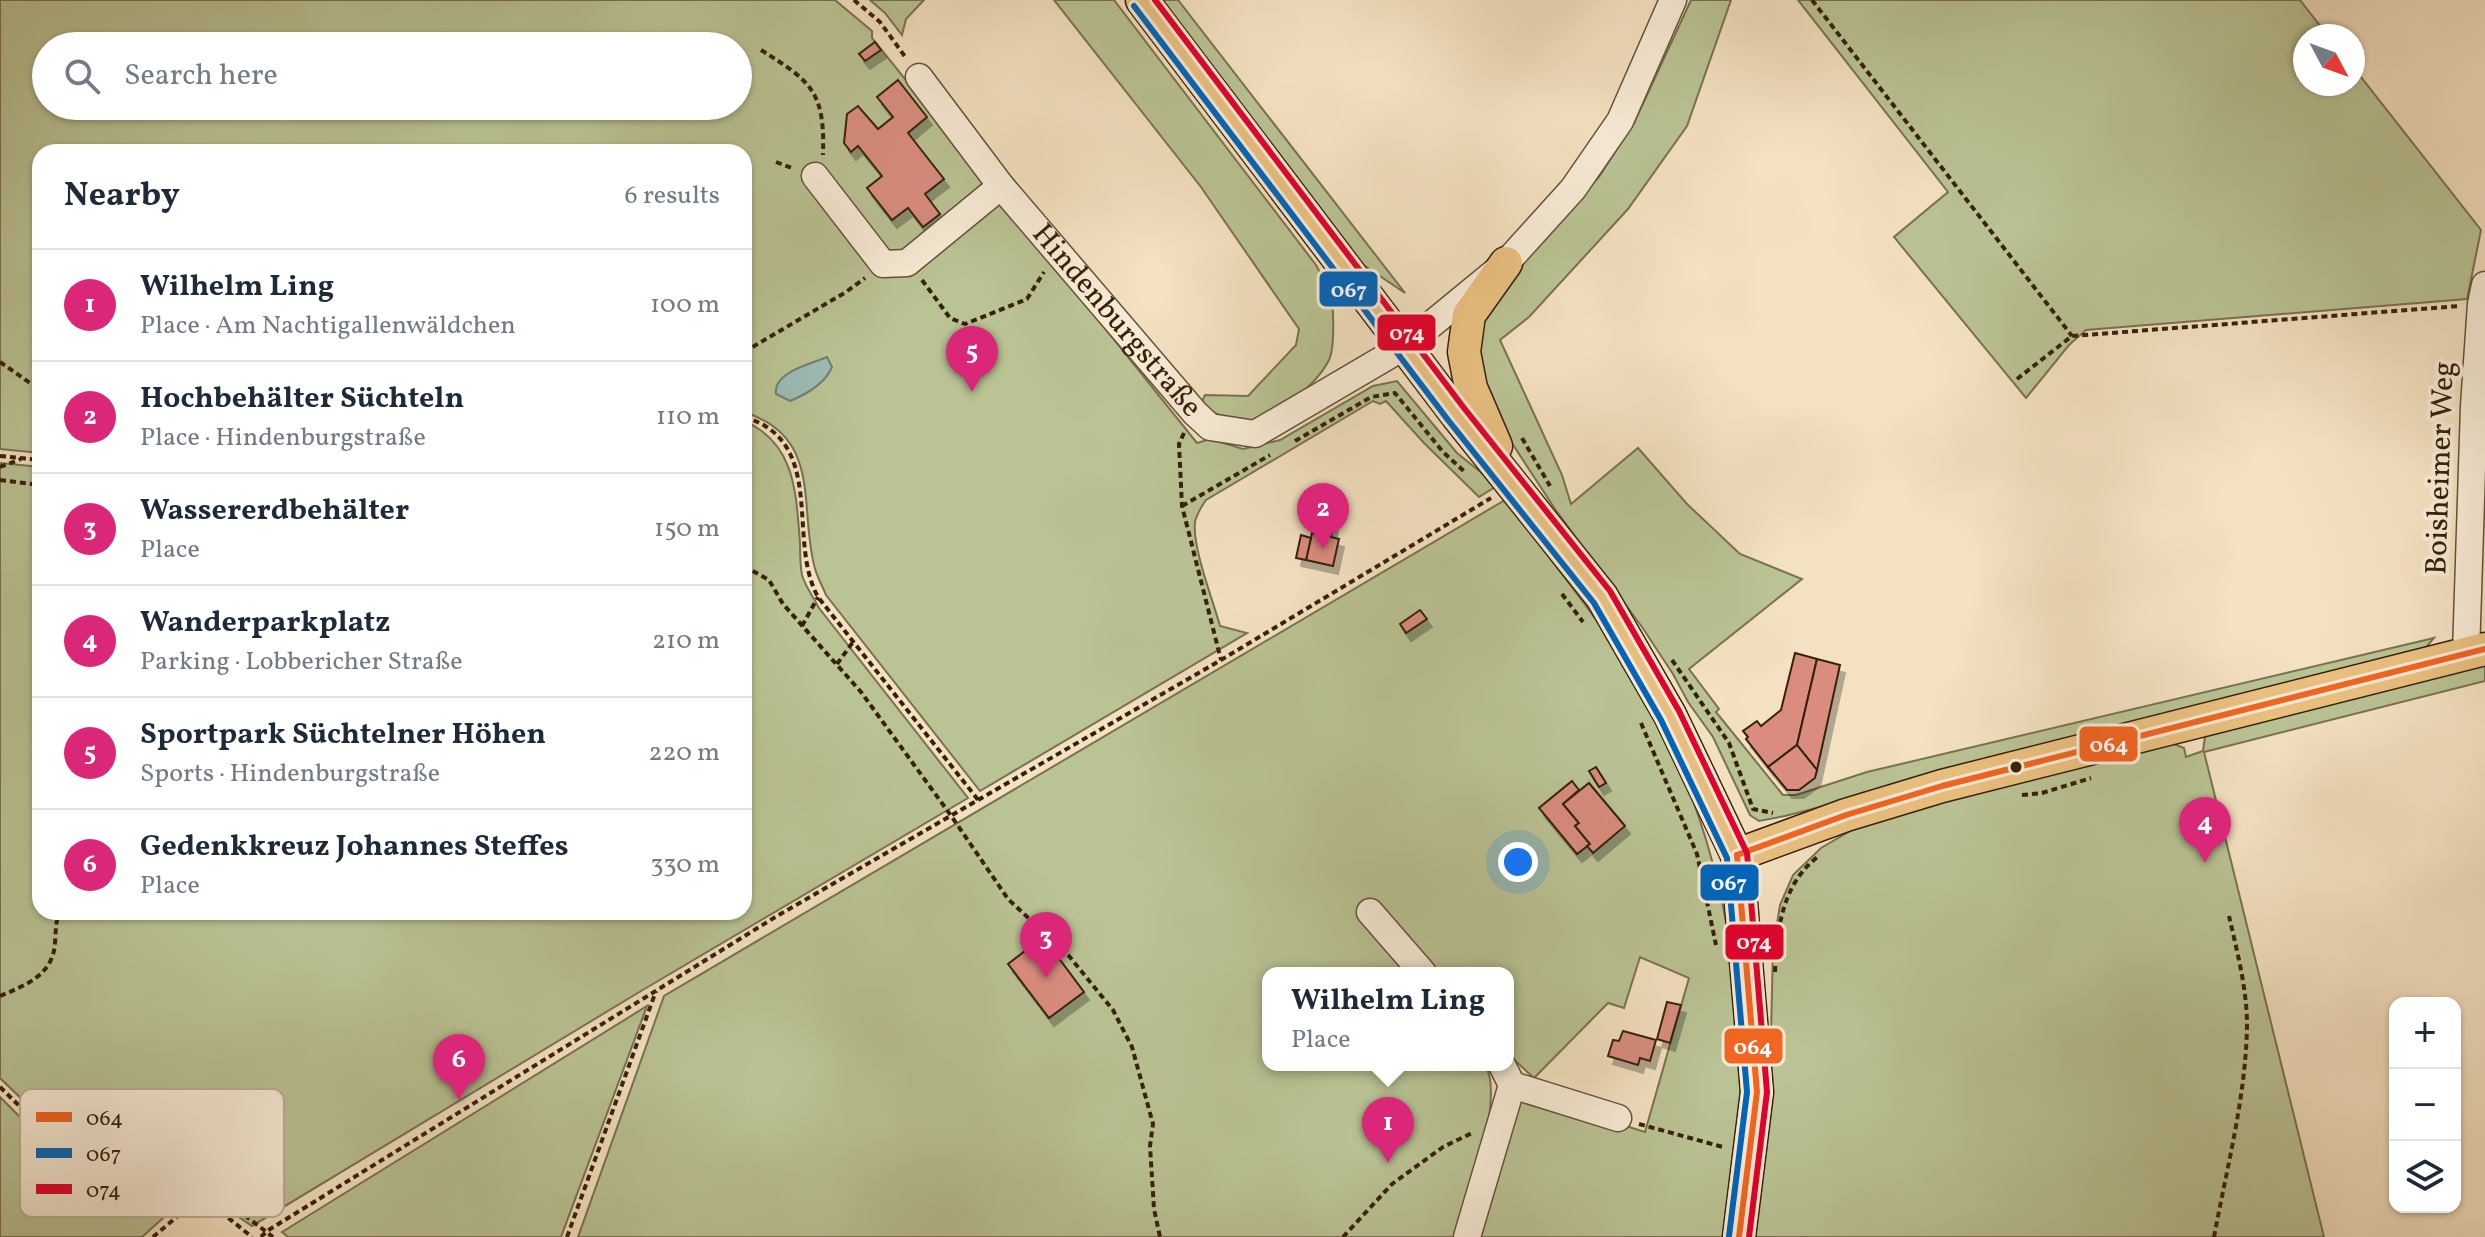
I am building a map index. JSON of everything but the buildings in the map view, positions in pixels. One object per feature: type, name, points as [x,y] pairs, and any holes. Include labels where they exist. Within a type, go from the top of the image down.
[{"type":"main road","points":[[1142,0],[1405,346],[1502,497],[1543,522],[1602,597],[1670,715],[1737,855],[1757,1092],[1739,1237]]},
{"type":"main road","points":[[1502,497],[1464,352],[1469,315],[1506,263]]},
{"type":"main road","points":[[1737,855],[1846,815],[1942,786],[2476,652]]},
{"type":"street","name":"Hindenburgstraße","points":[[919,77],[1001,186],[1195,413],[1210,427],[1255,434],[1405,346],[1506,263],[1573,189],[1620,121],[1673,0]]},
{"type":"street","points":[[817,178],[895,264],[1001,186]]},
{"type":"street","name":"Boisheimer Weg","points":[[2476,652],[2474,406],[2483,294]]},
{"type":"street","points":[[1370,912],[1418,967]]},
{"type":"street","points":[[1467,1237],[1507,1075],[1618,1118]]},
{"type":"path","points":[[854,0],[880,22],[919,77]]},
{"type":"path","points":[[1812,0],[2072,336]]},
{"type":"path","points":[[761,50],[795,71],[814,91],[824,123],[822,171],[817,178]]},
{"type":"path","points":[[752,347],[895,264],[924,283],[950,318],[965,324],[1027,299],[1042,273],[1059,256]]},
{"type":"path","points":[[2017,379],[2072,336],[2483,294]]},
{"type":"path","points":[[0,362],[32,384]]},
{"type":"path","points":[[1290,444],[1371,397],[1395,393],[1443,452],[1472,479]]},
{"type":"path","points":[[1195,413],[1179,444],[1182,506],[1221,660]]},
{"type":"path","points":[[752,420],[771,430],[781,440],[794,462],[802,501],[806,569],[818,597],[979,801]]},
{"type":"path","points":[[1522,437],[1563,509],[1543,522]]},
{"type":"path","points":[[1182,506],[1276,451]]},
{"type":"path","points":[[0,456],[32,459]]},
{"type":"path","points":[[0,467],[23,458]]},
{"type":"path","points":[[0,480],[32,484]]},
{"type":"path","points":[[1482,488],[1502,497]]},
{"type":"path","points":[[261,1237],[777,916],[1502,497]]},
{"type":"path","points":[[752,570],[769,580],[783,604],[861,692],[1008,899],[1038,924],[1091,980],[1113,1010],[1132,1047],[1153,1124],[1150,1146],[1154,1209],[1160,1237]]},
{"type":"path","points":[[1557,586],[1584,623]]},
{"type":"path","points":[[802,626],[818,597]]},
{"type":"path","points":[[837,664],[853,642]]},
{"type":"path","points":[[1670,657],[1729,743],[1753,809],[1771,813],[1784,809]]},
{"type":"path","points":[[1637,714],[1697,854],[1719,958]]},
{"type":"path","points":[[1775,973],[1777,931],[1787,894],[1808,864],[1827,850]]},
{"type":"path","points":[[2214,1237],[2242,1085],[2247,1023],[2229,916]]},
{"type":"path","points":[[0,996],[39,977],[46,970],[55,948],[57,920]]},
{"type":"path","points":[[567,1237],[657,990]]},
{"type":"path","points":[[0,1087],[20,1107]]},
{"type":"path","points":[[1618,1118],[1728,1149]]},
{"type":"path","points":[[1343,1237],[1392,1184],[1443,1147],[1472,1133]]},
{"type":"path","points":[[153,1237],[177,1217]]},
{"type":"path","points":[[227,1217],[252,1237]]},
{"type":"path","points":[[248,1217],[273,1237]]},
{"type":"green space","points":[[0,0],[835,0],[872,31],[872,38],[1197,443],[1210,439],[1243,449],[1280,440],[1373,386],[1397,381],[1457,453],[1495,487],[1479,497],[1386,401],[1380,404],[1373,401],[1206,500],[1199,510],[1195,522],[1197,545],[1220,626],[1247,633],[980,791],[826,595],[814,565],[803,475],[796,455],[786,438],[769,423],[752,416],[752,144],[32,144],[32,452],[0,449]]},
{"type":"green space","points":[[870,0],[924,0],[906,19],[902,35]]},
{"type":"green space","points":[[1054,0],[1114,0],[1316,265],[1330,292],[1333,316],[1329,360],[1307,388],[1273,413],[1262,418],[1239,420],[1218,414],[1201,404],[1205,395],[1248,396],[1296,345],[1299,329],[1201,187]]},
{"type":"green space","points":[[1158,0],[1178,0],[1405,293],[1362,264]]},
{"type":"green space","points":[[1691,0],[1731,0],[1687,126],[1628,209],[1529,317],[1500,340],[1562,475],[1571,504],[1638,448],[1687,504],[1740,554],[1802,579],[1689,669],[1719,709],[1716,712],[1783,795],[1796,795],[1867,772],[2434,638],[2421,653],[1785,816],[1759,821],[1750,815],[1713,737],[1642,627],[1555,509],[1489,408],[1473,367],[1481,311],[1494,290],[1599,177],[1634,123]]},
{"type":"green space","points":[[1798,0],[2300,0],[2319,24],[2293,24],[2293,96],[2365,96],[2365,82],[2481,230],[2467,299],[2086,330],[2069,345],[2026,398],[1894,237],[1948,192]]},
{"type":"green space","points":[[752,426],[774,442],[790,472],[797,506],[800,563],[807,588],[819,608],[968,798],[284,1207],[284,1089],[20,1089],[20,1097],[0,1078],[0,463],[32,466],[32,920],[752,920]]},
{"type":"green space","points":[[1505,500],[1588,608],[1644,694],[1682,772],[1700,821],[1726,924],[1735,977],[1739,1030],[1739,1135],[1724,1237],[1472,1237],[1519,1103],[1534,1097],[1645,1132],[1689,978],[1640,957],[1624,1008],[1608,1003],[1534,1078],[1514,1060],[1514,967],[1262,967],[1262,1071],[1487,1071],[1491,1099],[1488,1123],[1460,1237],[578,1237],[664,996]]},
{"type":"green space","points":[[2485,664],[2485,681],[2204,752],[2324,1237],[1750,1237],[1769,1121],[1773,948],[1780,905],[1793,875],[1821,848],[1857,827],[1912,805],[2172,743],[2184,748],[2186,757],[2203,751],[2205,736]]},
{"type":"green space","points":[[647,1006],[561,1237],[288,1237],[282,1232]]},
{"type":"green space","points":[[0,1097],[20,1117],[20,1217],[164,1217],[142,1237],[0,1237]]},
{"type":"green space","points":[[239,1217],[267,1217],[252,1226]]},
{"type":"water","points":[[827,357],[832,367],[815,388],[790,401],[776,394],[780,380],[787,374]]},
{"type":"transit line","name":"074","points":[[1155,0],[1464,408],[1610,591],[1679,711],[1747,853],[1767,1092],[1749,1237]]},
{"type":"transit line","name":"067","points":[[1134,6],[1448,420],[1594,603],[1661,720],[1727,858],[1747,1092],[1729,1236]]},
{"type":"transit line","name":"064","points":[[1737,855],[1846,815],[1942,786],[2485,649]]},
{"type":"transit line","name":"064","points":[[1737,855],[1757,1092],[1739,1237]]},
{"type":"place","name":"Sportpark Süchtelner Höhen","points":[[972,392]]},
{"type":"place","name":"Hochbehälter Süchteln","points":[[1323,549]]},
{"type":"place","name":"Wanderparkplatz","points":[[2205,863]]},
{"type":"place","name":"Wassererdbehälter","points":[[1046,978]]},
{"type":"place","name":"Gedenkkreuz Johannes Steffes","points":[[459,1100]]},
{"type":"place","name":"Wilhelm Ling","points":[[1388,1163]]}]
